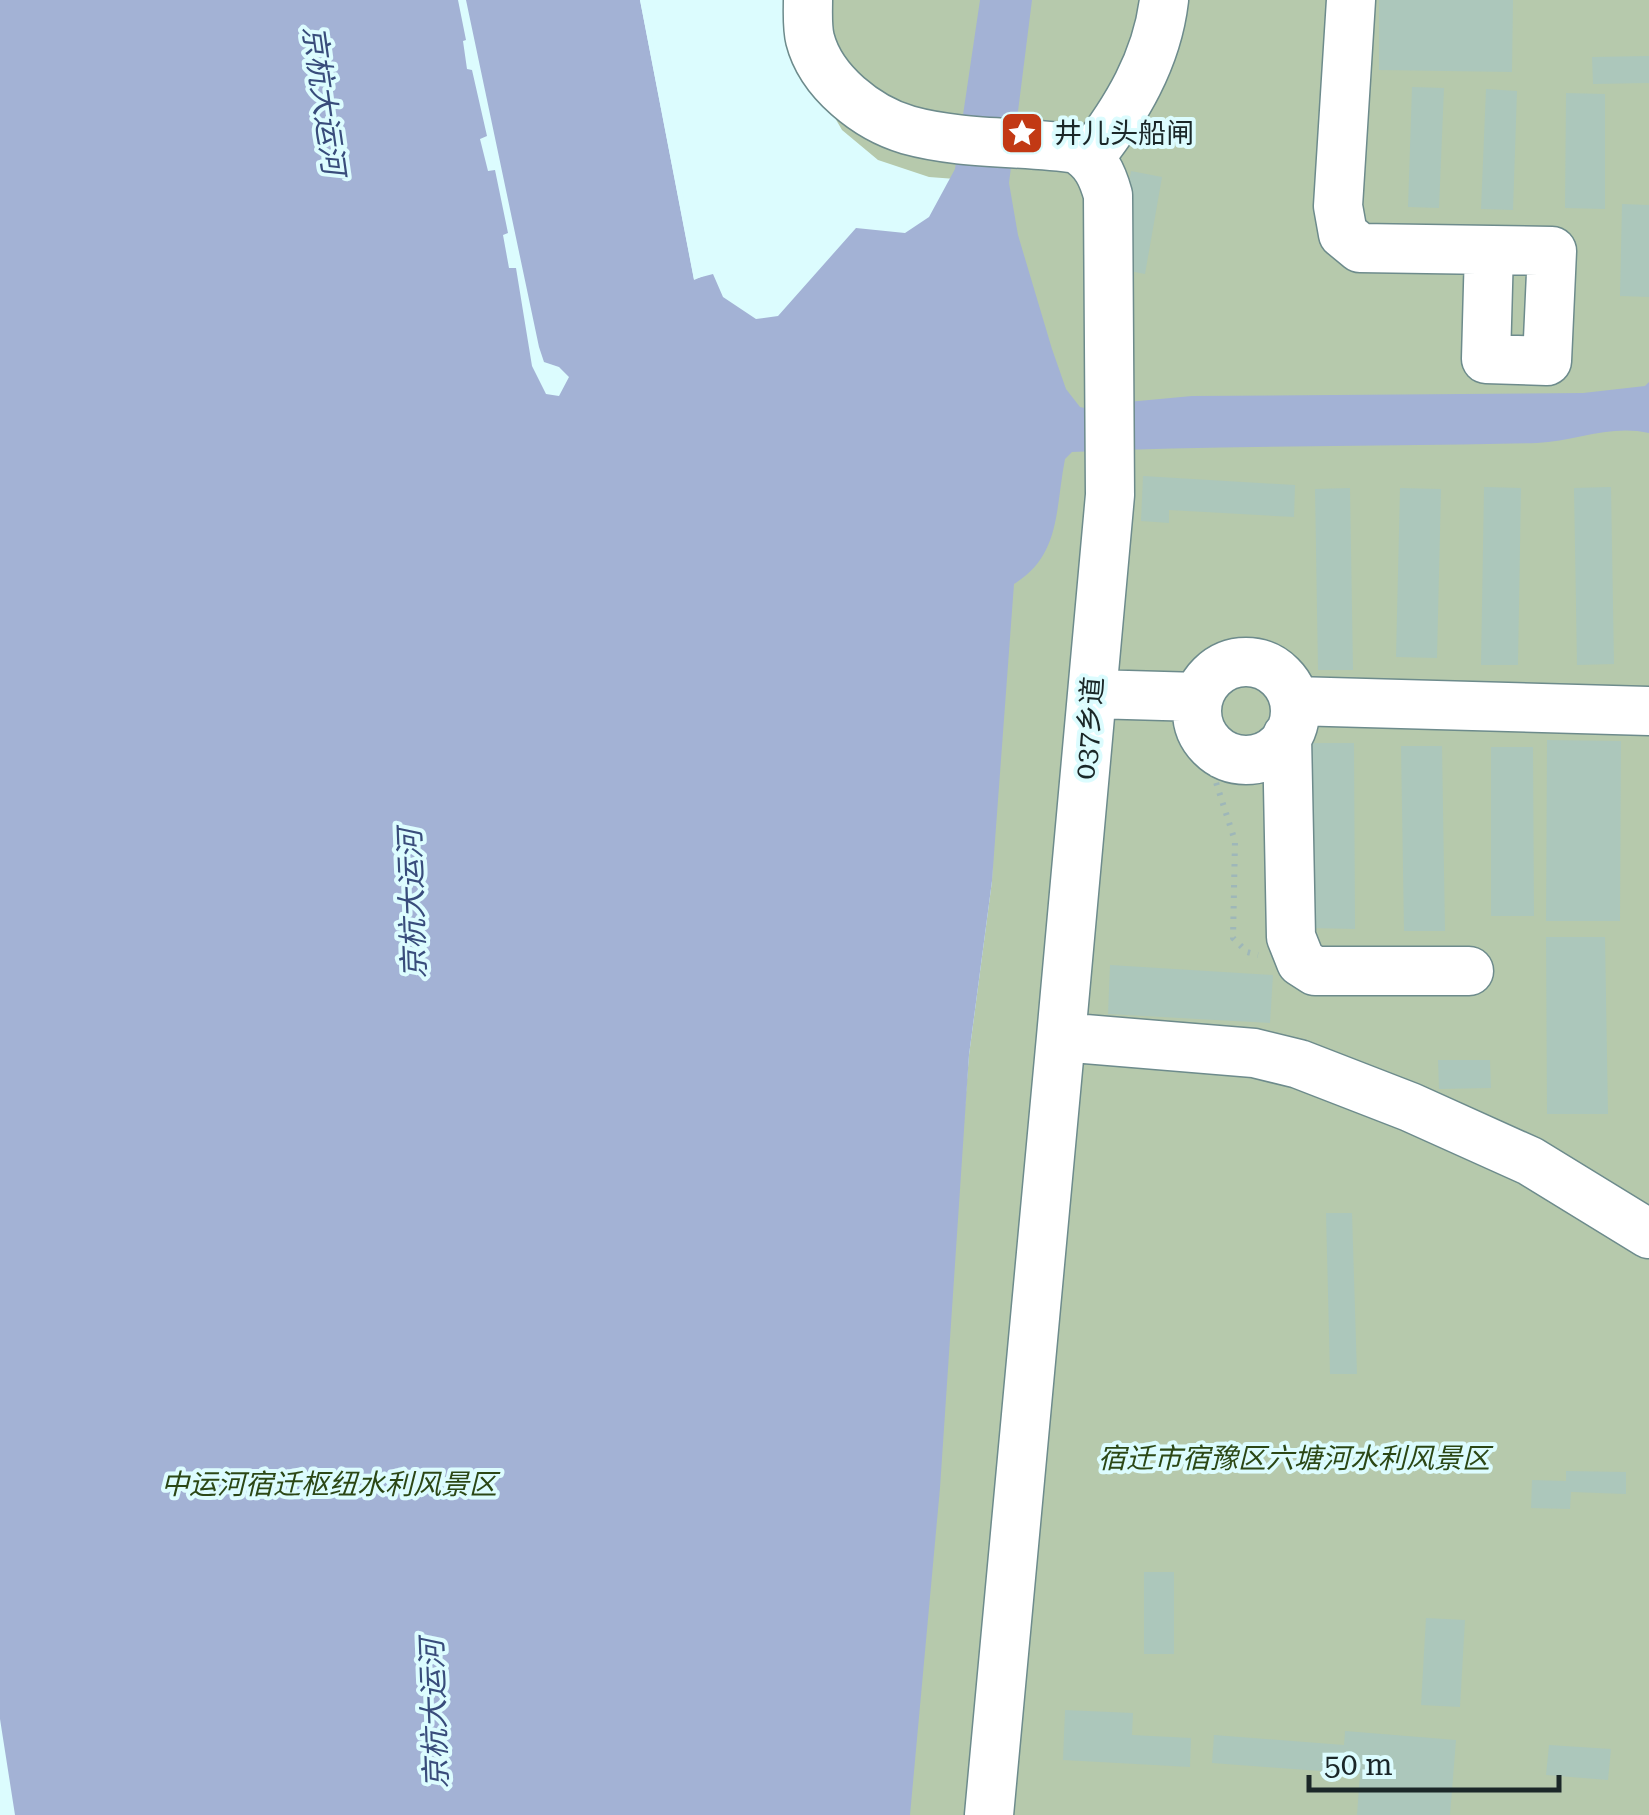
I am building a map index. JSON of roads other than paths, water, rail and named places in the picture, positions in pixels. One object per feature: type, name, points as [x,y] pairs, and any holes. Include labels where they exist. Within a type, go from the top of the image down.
[{"type":"street","points":[[808,0],[810,38],[823,68],[842,90],[875,116],[907,130],[1077,152],[1120,120],[1135,94],[1162,19],[1164,0]]},
{"type":"street","points":[[1351,0],[1338,206],[1343,234],[1360,248],[1490,250]]},
{"type":"street","name":"037乡道","points":[[988,1815],[1092,694],[1110,457],[1108,195],[1102,173],[1077,152]]},
{"type":"street","points":[[1290,719],[1284,743],[1264,757],[1247,761],[1215,750],[1204,738],[1198,710],[1212,675],[1226,666],[1242,662],[1261,664],[1276,672],[1287,686],[1290,719],[1291,937],[1301,962],[1315,971],[1470,971]]},
{"type":"street","points":[[1092,694],[1198,710]]},
{"type":"street","points":[[1290,719],[1649,711]]},
{"type":"street","points":[[1060,1037],[1254,1053],[1300,1064],[1410,1106],[1530,1161],[1649,1234]]},
{"type":"water","name":"京杭大运河","points":[[0,0],[640,0],[694,279],[713,274],[723,297],[756,319],[778,316],[856,228],[905,233],[929,217],[955,169],[980,0],[1032,0],[1009,183],[1018,235],[1052,349],[1066,389],[1080,407],[1093,410],[1117,403],[1192,396],[1583,393],[1645,386],[1649,382],[1649,433],[1607,432],[1537,443],[1072,452],[1065,459],[1048,545],[1029,572],[1014,584],[992,881],[969,1055],[940,1488],[910,1815],[15,1815],[0,1719]]},
{"type":"place","name":"井儿头船闸","points":[[1022,133]]},
{"type":"park label","name":"宿迁市宿豫区六塘河水利风景区","points":[[1294,1458]]},
{"type":"park label","name":"中运河宿迁枢纽水利风景区","points":[[329,1484]]}]
